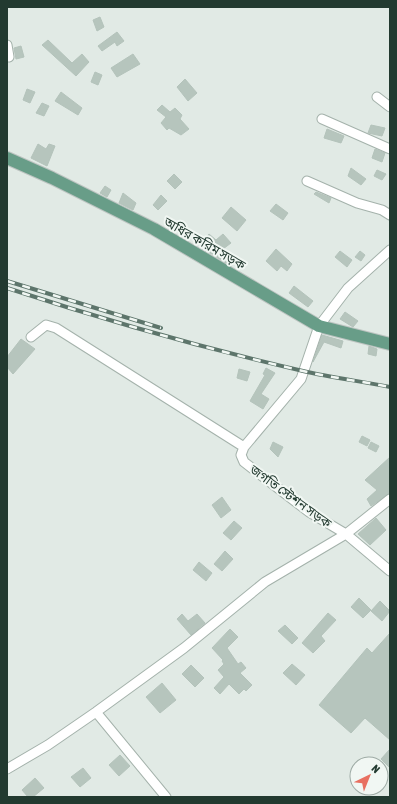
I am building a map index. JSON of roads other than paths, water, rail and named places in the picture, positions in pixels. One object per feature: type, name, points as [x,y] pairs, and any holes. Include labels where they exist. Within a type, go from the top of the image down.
[{"type":"main road","name":"অধির করিম সড়ক","points":[[7,158],[52,178],[154,229],[319,326],[390,344]]},
{"type":"street","points":[[7,45],[10,56]]},
{"type":"street","points":[[377,97],[390,107]]},
{"type":"street","points":[[322,119],[390,148]]},
{"type":"street","points":[[307,181],[357,203],[382,210],[390,215]]},
{"type":"street","name":"জগতি স্টেশন সড়ক","points":[[390,250],[348,288],[319,326],[301,379],[244,447],[241,454],[244,462],[309,512],[346,534],[390,571]]},
{"type":"street","points":[[31,337],[46,325],[56,328],[244,447]]},
{"type":"street","points":[[7,769],[48,745],[96,712],[184,648],[265,582],[346,534],[390,499]]},
{"type":"street","points":[[96,712],[166,797]]},
{"type":"railway","points":[[7,281],[161,328]]},
{"type":"railway","points":[[7,288],[117,322],[228,353],[314,373],[390,387]]}]
